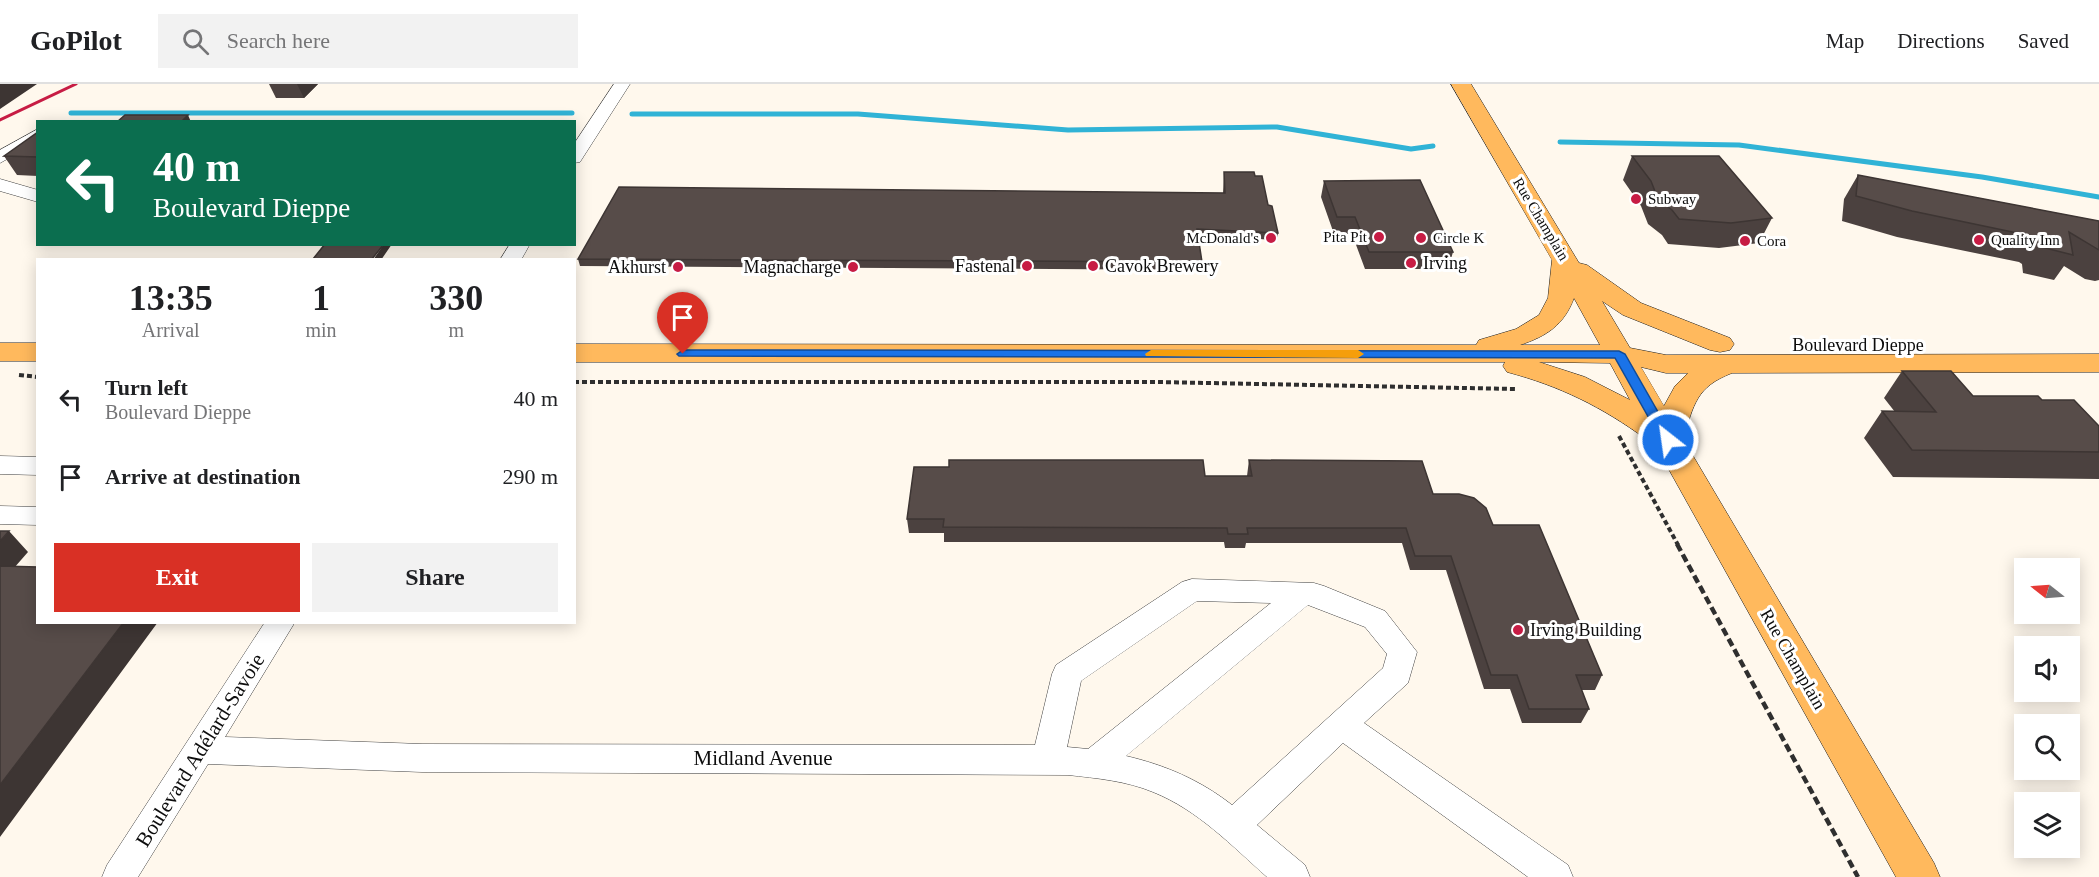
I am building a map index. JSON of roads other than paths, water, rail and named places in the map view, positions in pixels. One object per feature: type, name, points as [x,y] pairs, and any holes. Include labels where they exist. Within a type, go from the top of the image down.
[{"type":"main road","name":"Rue Champlain","points":[[1461,84],[1566,260],[1919,877]]},
{"type":"main road","points":[[1460,354],[1537,370],[1585,386],[1610,399],[1668,440],[1682,398],[1689,386],[1725,354],[1632,309],[1604,291],[1566,260]]},
{"type":"main road","points":[[1460,354],[1519,337],[1551,319],[1563,297],[1566,260]]},
{"type":"main road","name":"Boulevard Dieppe","points":[[578,353],[1619,354],[1666,364],[1725,354],[2099,348]]},
{"type":"main road","points":[[0,352],[36,352]]},
{"type":"main road","name":"Boulevard Dieppe","points":[[1725,354],[2099,363]]},
{"type":"street","points":[[576,152],[582,136],[622,84]]},
{"type":"street","points":[[0,158],[36,135]]},
{"type":"street","points":[[0,185],[36,195]]},
{"type":"street","points":[[0,465],[36,466]]},
{"type":"street","points":[[0,515],[36,516]]},
{"type":"street","points":[[1048,759],[1067,674],[1192,590],[1314,594],[1375,619],[1402,652],[1397,674],[1232,826]]},
{"type":"street","points":[[1094,763],[1302,594]]},
{"type":"street","name":"Boulevard Adélard-Savoie","points":[[119,877],[279,624]]},
{"type":"street","points":[[1342,725],[1556,877]]},
{"type":"street","name":"Midland Avenue","points":[[200,750],[422,758],[1048,759],[1094,763],[1154,778],[1200,800],[1293,877]]},
{"type":"waterway","points":[[71,113],[572,113]]},
{"type":"waterway","points":[[632,114],[858,114],[1068,130],[1277,127],[1411,149],[1433,146]]},
{"type":"waterway","points":[[1560,142],[1739,145],[1982,177],[2099,197]]},
{"type":"railway","points":[[0,120],[76,84]]},
{"type":"place","name":"Subway","points":[[1636,199]]},
{"type":"place","name":"Pita Pit","points":[[1379,237]]},
{"type":"place","name":"McDonald's","points":[[1271,238]]},
{"type":"place","name":"Circle K","points":[[1421,238]]},
{"type":"place","name":"Quality Inn","points":[[1979,240]]},
{"type":"place","name":"Cora","points":[[1745,241]]},
{"type":"place","name":"Irving","points":[[1411,263]]},
{"type":"place","name":"Fastenal","points":[[1027,266]]},
{"type":"place","name":"Cavok Brewery","points":[[1093,266]]},
{"type":"place","name":"Akhurst","points":[[678,267]]},
{"type":"place","name":"Magnacharge","points":[[853,267]]},
{"type":"place","name":"Irving Building","points":[[1518,630]]}]
